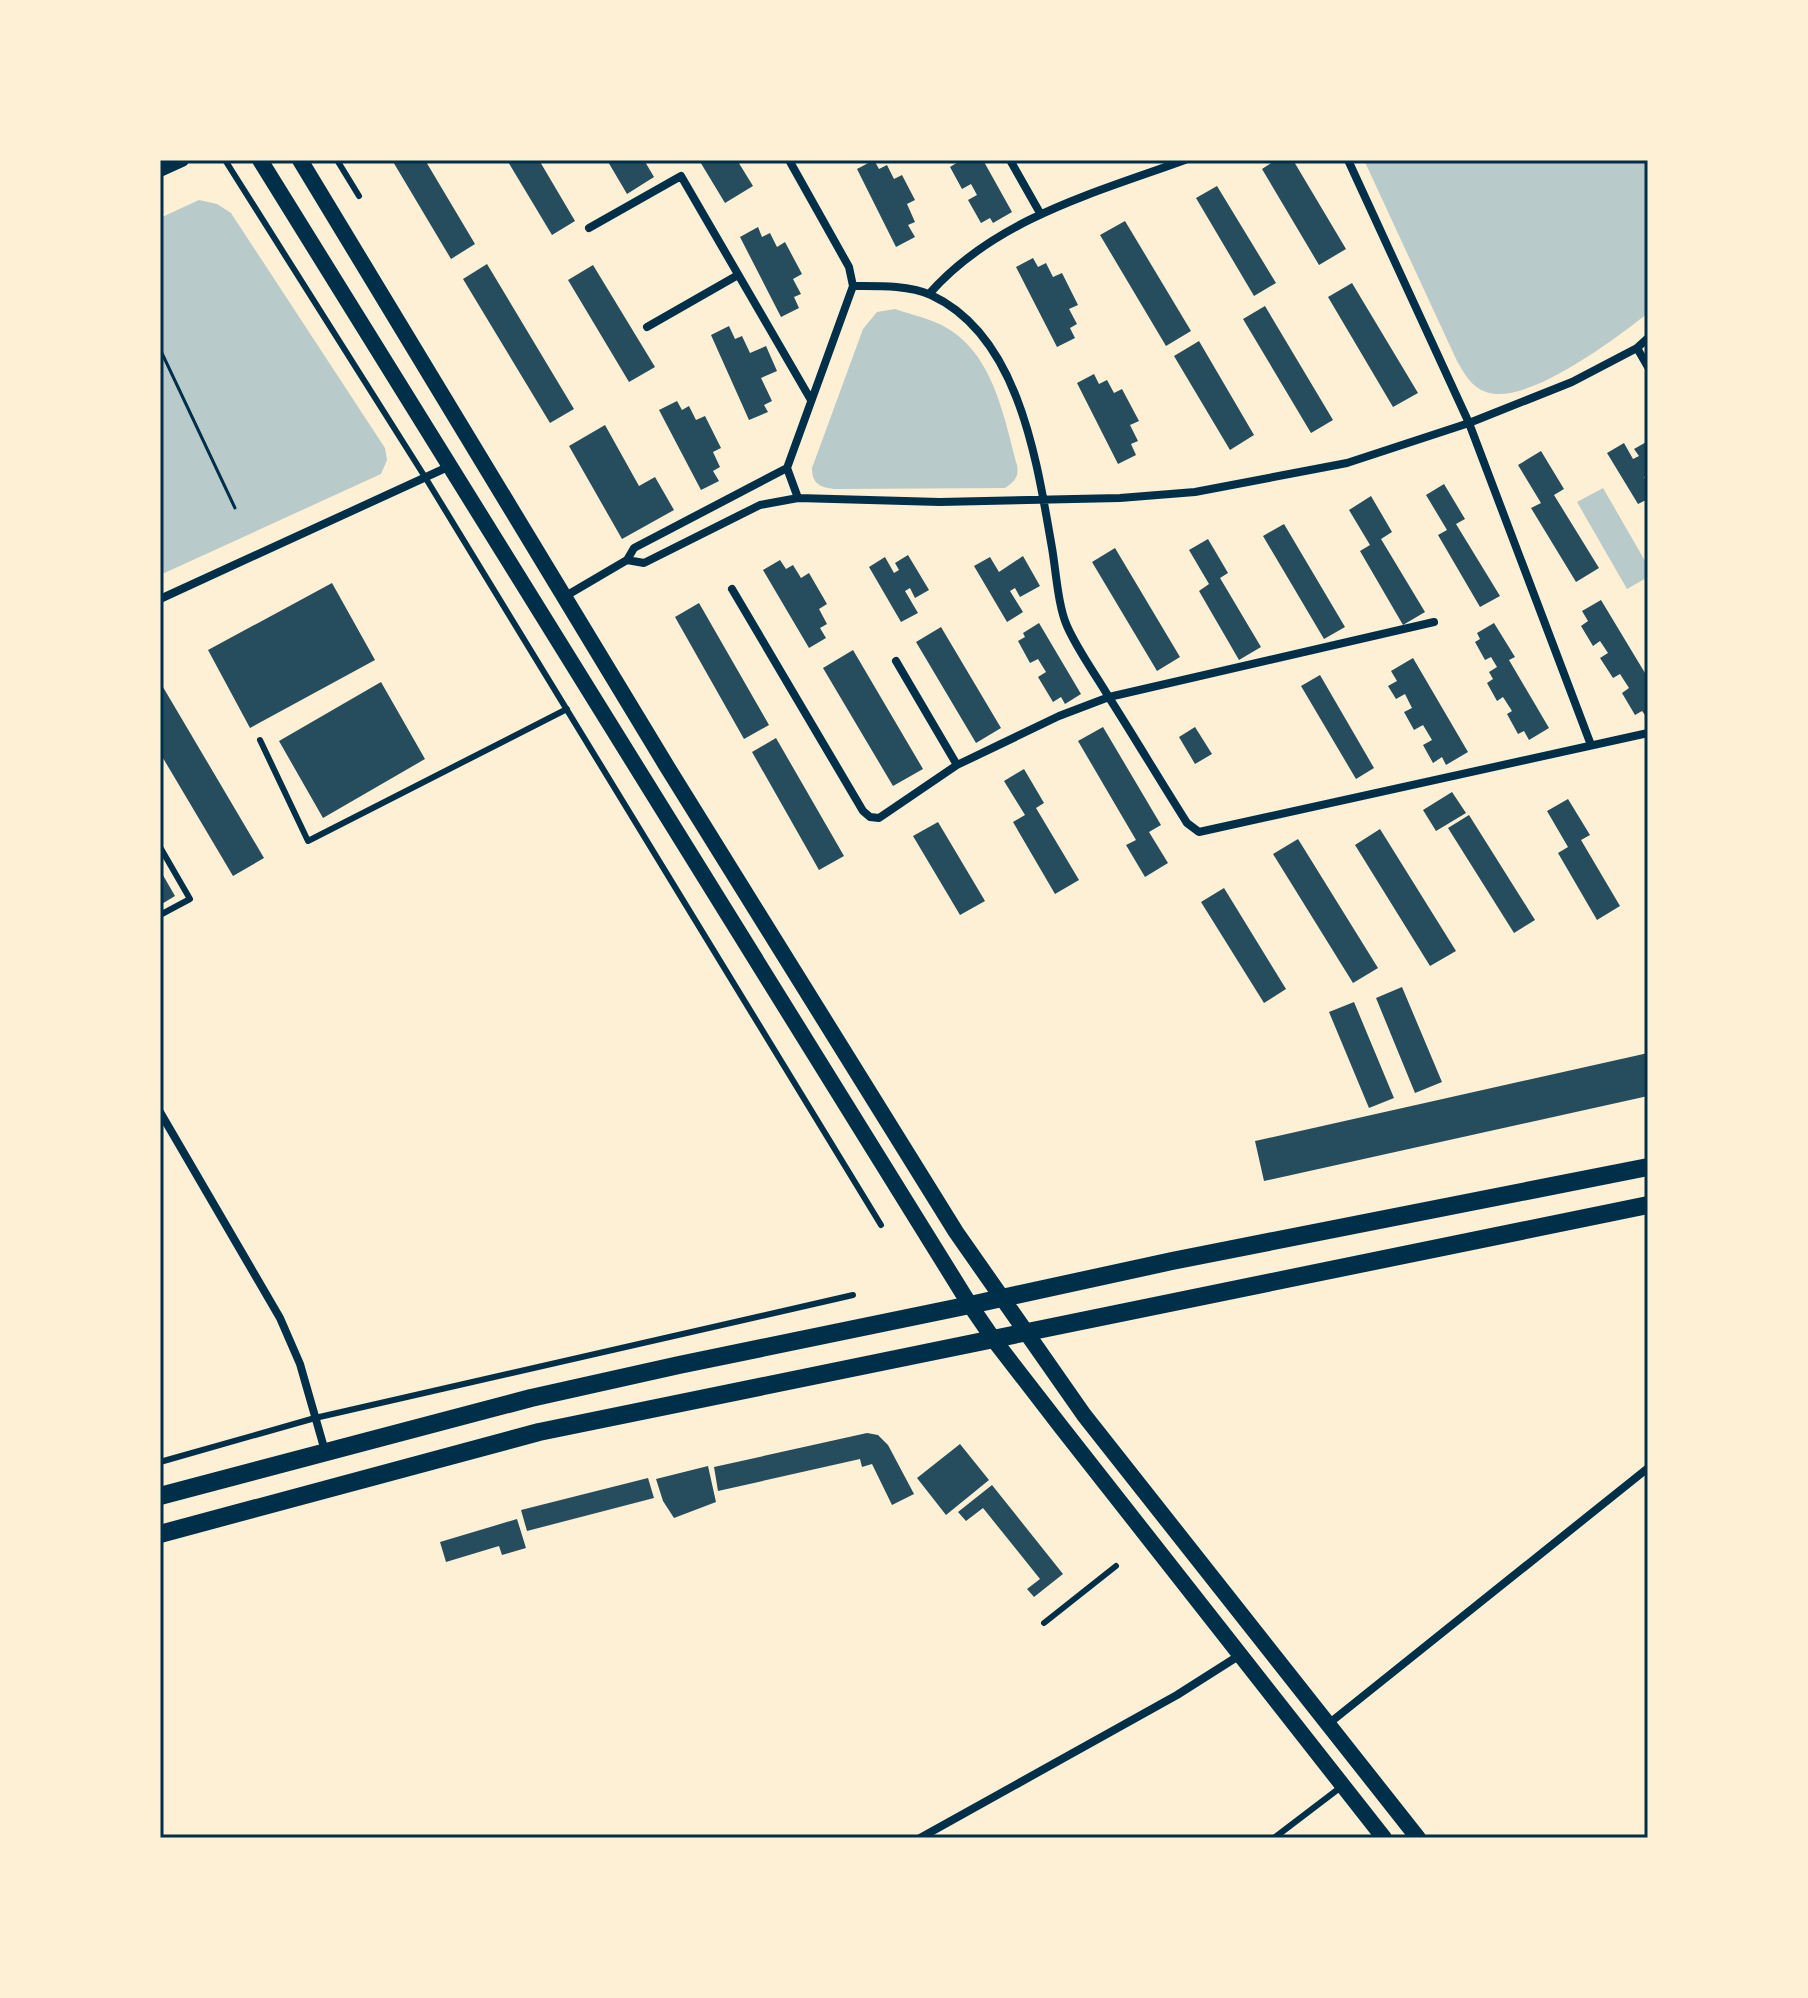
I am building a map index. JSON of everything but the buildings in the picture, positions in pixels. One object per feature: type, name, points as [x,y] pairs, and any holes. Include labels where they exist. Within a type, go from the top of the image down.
[{"type":"main road","points":[[260,160],[970,1305],[994,1340],[1384,1838]]},
{"type":"main road","points":[[300,160],[816,1010],[956,1232],[1084,1415],[1418,1838]]},
{"type":"main road","points":[[160,1496],[546,1394],[1172,1261],[1648,1167]]},
{"type":"main road","points":[[160,1534],[539,1432],[1648,1205]]},
{"type":"street","points":[[160,170],[182,160]]},
{"type":"street","points":[[789,160],[849,267],[853,286],[787,468],[798,498]]},
{"type":"street","points":[[1010,160],[1040,213]]},
{"type":"street","points":[[929,294],[948,273],[979,249],[1040,213],[1185,160]]},
{"type":"street","points":[[1348,160],[1469,423],[1591,745]]},
{"type":"street","points":[[589,228],[681,176],[811,400]]},
{"type":"street","points":[[647,327],[738,275]]},
{"type":"street","points":[[853,286],[899,287],[929,294],[955,309],[982,334],[999,358],[1015,392],[1044,502],[1065,624],[1187,823],[1199,832],[1648,733]]},
{"type":"street","points":[[627,560],[644,563],[760,505],[798,498],[1044,502],[1195,492],[1347,463],[1469,423],[1583,377],[1637,348],[1648,338]]},
{"type":"street","points":[[1637,348],[1648,367]]},
{"type":"street","points":[[160,599],[450,466]]},
{"type":"street","points":[[564,597],[627,560],[634,548],[787,468]]},
{"type":"street","points":[[732,589],[863,811],[870,817],[879,818],[957,765],[1059,716],[1109,697],[1434,622]]},
{"type":"street","points":[[896,661],[957,765]]},
{"type":"street","points":[[160,1112],[280,1318],[300,1364],[325,1451]]},
{"type":"street","points":[[1327,1725],[1648,1468]]},
{"type":"street","points":[[920,1838],[1177,1695],[1240,1655]]},
{"type":"lane","points":[[225,160],[425,477],[881,1225]]},
{"type":"lane","points":[[337,160],[359,196]]},
{"type":"lane","points":[[260,740],[308,841],[567,709]]},
{"type":"lane","points":[[160,847],[190,899],[160,915]]},
{"type":"lane","points":[[160,1462],[315,1418],[853,1295]]},
{"type":"lane","points":[[1044,1623],[1116,1566]]},
{"type":"lane","points":[[1274,1838],[1342,1786]]},
{"type":"path","points":[[160,349],[235,508]]},
{"type":"shaded area","points":[[1364,160],[1648,160],[1648,313],[1616,338],[1547,380],[1503,394],[1481,390],[1468,379],[1457,361]]},
{"type":"shaded area","points":[[199,200],[217,204],[231,213],[385,448],[387,460],[381,474],[160,575],[160,218]]},
{"type":"shaded area","points":[[895,309],[932,321],[956,334],[983,365],[1000,404],[1017,465],[1016,478],[1005,488],[834,489],[815,481],[812,468],[863,329],[877,312]]},
{"type":"shaded area","points":[[1603,488],[1648,566],[1648,577],[1627,589],[1577,502]]}]
